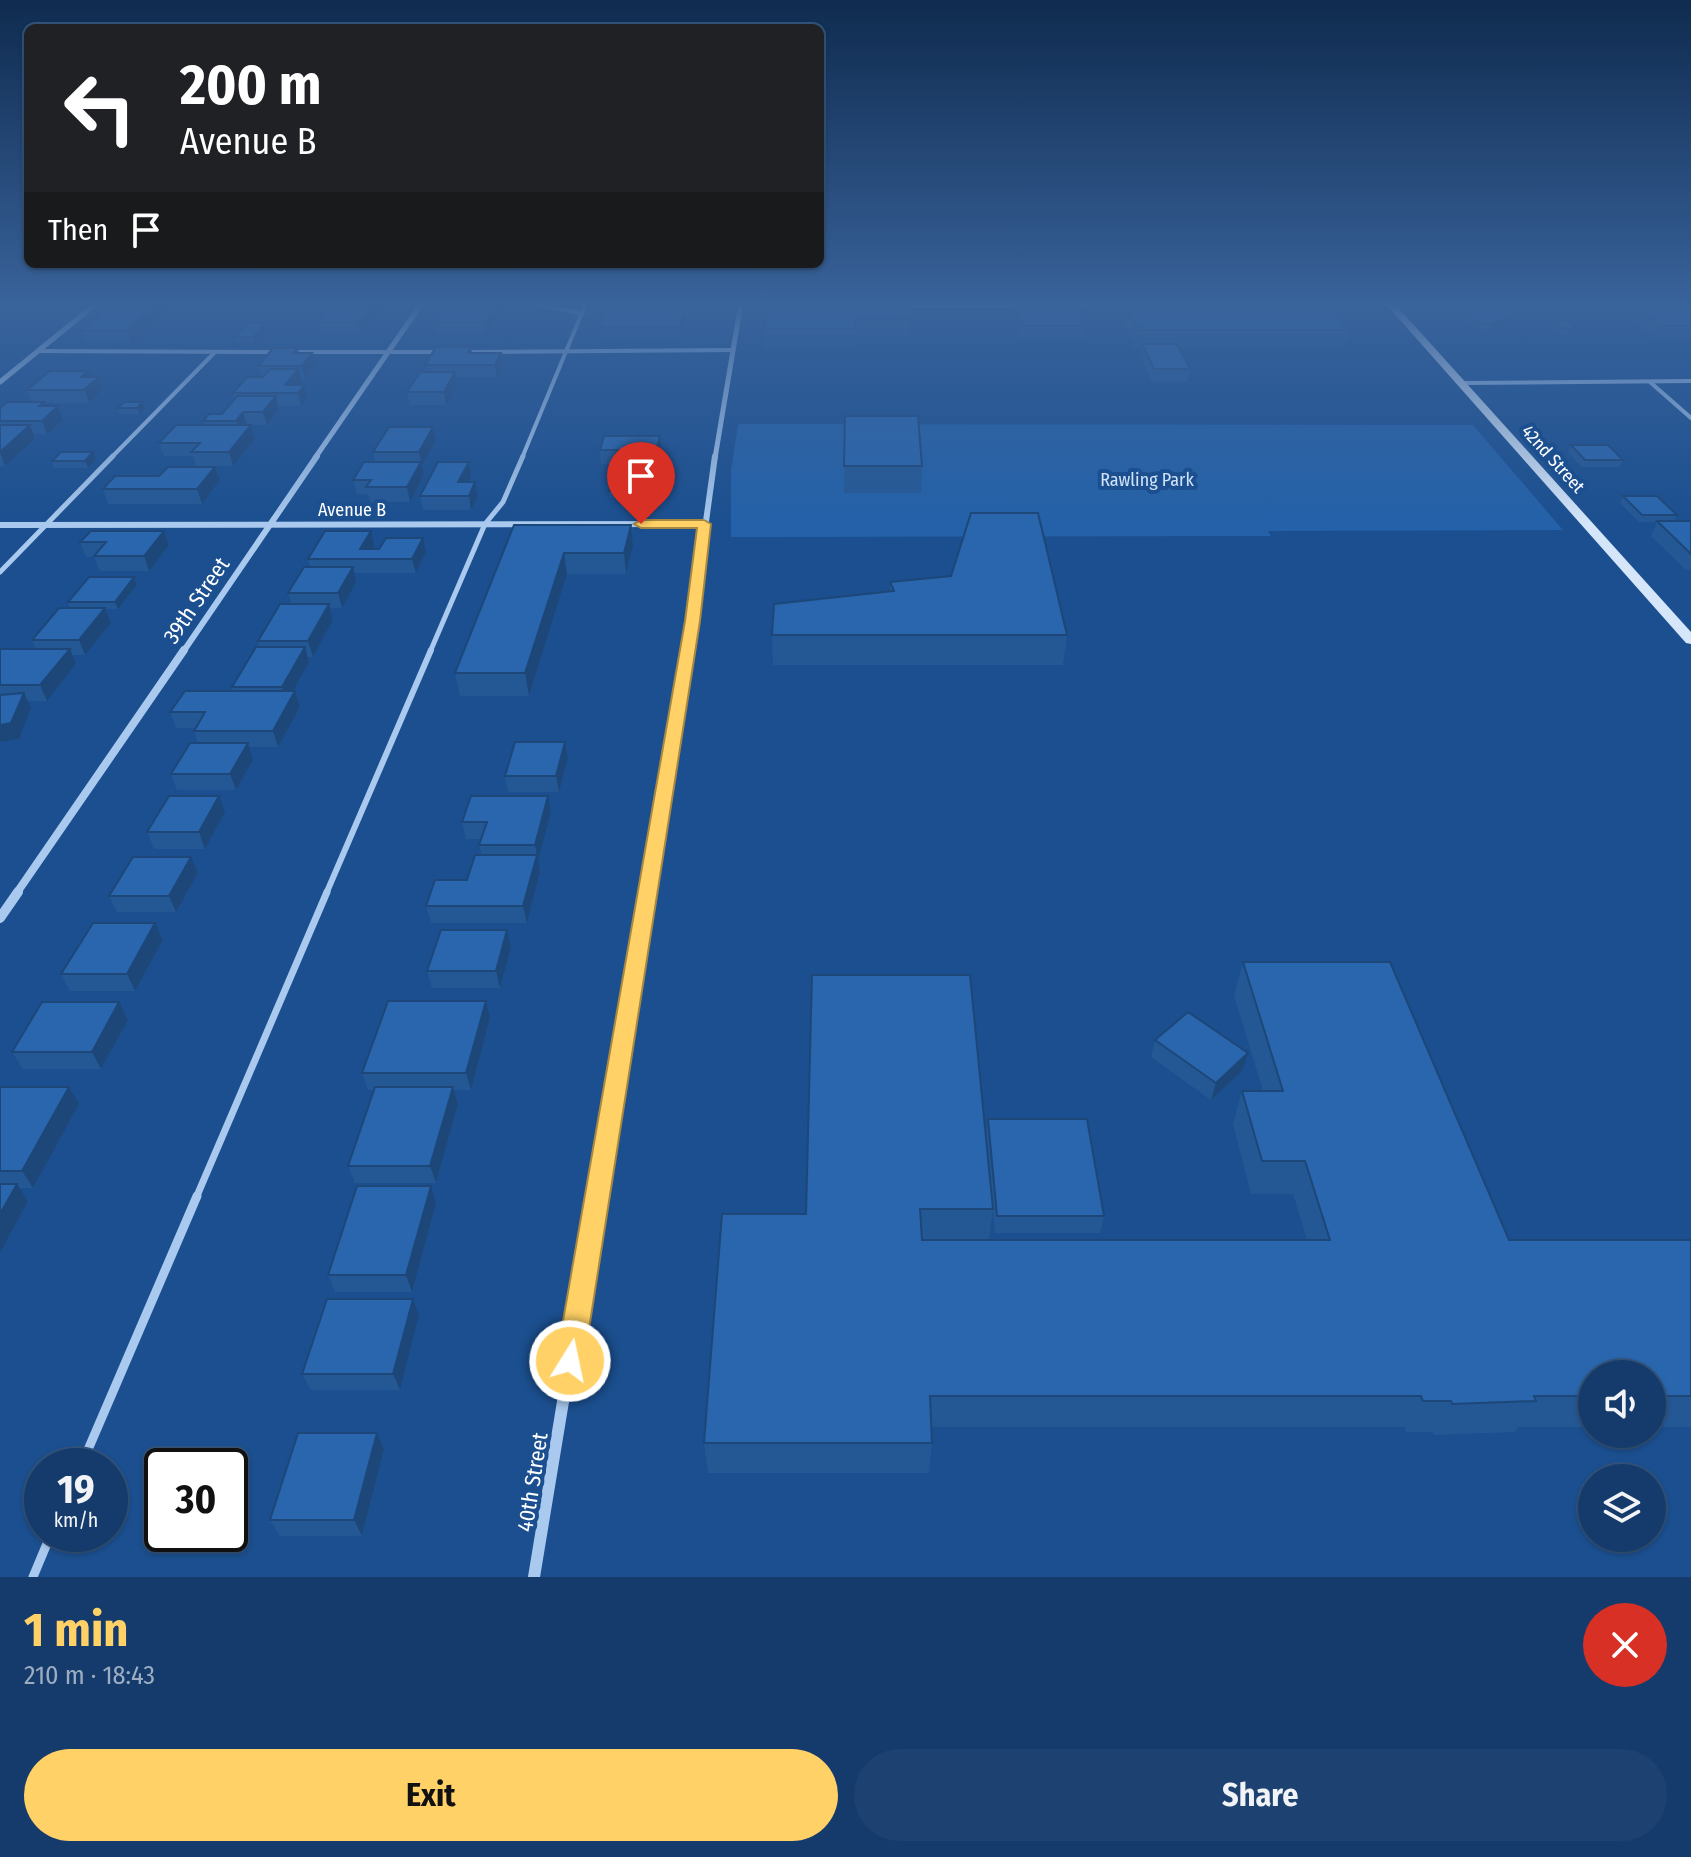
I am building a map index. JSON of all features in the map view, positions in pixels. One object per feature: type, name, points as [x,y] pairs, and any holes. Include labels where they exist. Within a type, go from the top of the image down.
[{"type":"street","name":"39th Street","points":[[0,918],[371,377]]},
{"type":"street","name":"40th Street","points":[[534,1577],[693,621],[704,524],[729,377]]},
{"type":"street","name":"42nd Street","points":[[1455,377],[1691,640]]},
{"type":"street","name":"Avenue B","points":[[0,525],[704,524]]},
{"type":"lane","points":[[0,572],[191,377]]},
{"type":"lane","points":[[89,1448],[485,524],[503,502],[557,377]]},
{"type":"lane","points":[[1461,383],[1691,381]]},
{"type":"lane","points":[[1650,382],[1691,418]]},
{"type":"lane","points":[[33,1577],[43,1552]]},
{"type":"green space","name":"Rawling Park","points":[[738,424],[1473,425],[1563,530],[1268,531],[1271,536],[731,537],[731,471]]},
{"type":"building","points":[[43,377],[99,377],[84,390],[27,390]]},
{"type":"building","points":[[247,377],[292,377],[285,385],[304,385],[298,393],[233,393]]},
{"type":"building","points":[[417,377],[452,377],[444,392],[407,392]]},
{"type":"building","points":[[237,396],[276,396],[263,412],[243,412],[236,421],[203,421],[209,414],[222,414]]},
{"type":"building","points":[[7,402],[44,402],[39,406],[58,406],[42,421],[0,421],[0,408]]},
{"type":"building","points":[[124,402],[142,402],[137,408],[118,408]]},
{"type":"building","points":[[845,416],[918,416],[922,466],[844,466]]},
{"type":"building","points":[[0,425],[30,425],[0,452]]},
{"type":"building","points":[[176,425],[251,425],[229,452],[191,452],[200,443],[159,443]]},
{"type":"building","points":[[389,427],[433,427],[419,452],[373,452]]},
{"type":"building","points":[[604,436],[660,436],[654,457],[616,457],[618,450],[600,450]]},
{"type":"building","points":[[1571,445],[1608,445],[1623,460],[1585,460]]},
{"type":"building","points":[[61,452],[93,452],[85,461],[52,461]]},
{"type":"building","points":[[364,462],[421,462],[407,487],[366,487],[371,480],[353,480]]},
{"type":"building","points":[[438,462],[469,462],[458,482],[475,482],[469,496],[420,496]]},
{"type":"building","points":[[168,467],[215,467],[197,489],[103,489],[115,476],[159,476]]},
{"type":"building","points":[[615,471],[652,471],[647,491],[609,491]]},
{"type":"building","points":[[1623,496],[1657,496],[1677,515],[1642,515]]},
{"type":"building","points":[[971,513],[1038,513],[1067,635],[772,635],[774,604],[894,591],[890,582],[951,576]]},
{"type":"building","points":[[1657,521],[1691,521],[1691,554]]},
{"type":"building","points":[[514,525],[631,525],[624,553],[564,553],[525,673],[455,673]]},
{"type":"building","points":[[91,531],[164,531],[144,556],[94,556],[106,542],[80,542]]},
{"type":"building","points":[[325,531],[371,531],[360,549],[379,549],[386,538],[423,538],[412,559],[308,559]]},
{"type":"building","points":[[304,567],[353,567],[338,593],[288,593]]},
{"type":"building","points":[[89,577],[134,577],[115,602],[68,602]]},
{"type":"building","points":[[280,604],[329,604],[308,641],[258,641]]},
{"type":"building","points":[[59,608],[105,608],[79,640],[32,640]]},
{"type":"building","points":[[256,647],[305,647],[282,687],[232,687]]},
{"type":"building","points":[[0,649],[70,649],[40,685],[0,685]]},
{"type":"building","points":[[185,691],[295,691],[273,731],[194,731],[205,712],[170,712]]},
{"type":"building","points":[[24,693],[11,723],[0,725],[0,695]]},
{"type":"building","points":[[515,742],[565,742],[556,776],[505,776]]},
{"type":"building","points":[[190,743],[248,743],[230,774],[171,774]]},
{"type":"building","points":[[169,796],[219,796],[199,832],[147,832]]},
{"type":"building","points":[[471,796],[548,796],[535,845],[479,845],[487,822],[462,822]]},
{"type":"building","points":[[475,855],[537,855],[523,906],[426,906],[435,880],[467,880]]},
{"type":"building","points":[[133,857],[191,857],[169,896],[109,896]]},
{"type":"building","points":[[93,923],[155,923],[127,974],[61,974]]},
{"type":"building","points":[[441,930],[507,930],[496,971],[427,971]]},
{"type":"building","points":[[1243,962],[1390,962],[1509,1240],[1691,1240],[1691,1396],[1666,1396],[1666,1360],[1578,1360],[1578,1396],[1534,1396],[1536,1401],[1452,1404],[1451,1401],[1423,1401],[1421,1396],[930,1396],[932,1443],[704,1443],[722,1214],[806,1214],[812,975],[970,975],[993,1209],[920,1209],[922,1240],[1330,1240],[1305,1161],[1262,1161],[1242,1091],[1283,1091]]},
{"type":"building","points":[[388,1001],[486,1001],[466,1073],[362,1073]]},
{"type":"building","points":[[42,1002],[119,1002],[92,1052],[12,1052]]},
{"type":"building","points":[[1188,1012],[1248,1053],[1216,1083],[1155,1040]]},
{"type":"building","points":[[0,1087],[69,1087],[22,1171],[0,1171]]},
{"type":"building","points":[[375,1087],[453,1087],[430,1166],[348,1166]]},
{"type":"building","points":[[988,1119],[1087,1119],[1104,1216],[997,1216]]},
{"type":"building","points":[[0,1184],[17,1184],[0,1214]]},
{"type":"building","points":[[357,1186],[431,1186],[406,1275],[328,1275]]},
{"type":"building","points":[[327,1299],[413,1299],[393,1374],[302,1374]]},
{"type":"building","points":[[298,1433],[377,1433],[354,1520],[270,1520]]},
{"type":"route","points":[[570,1361],[693,621],[704,524],[641,524]]}]
